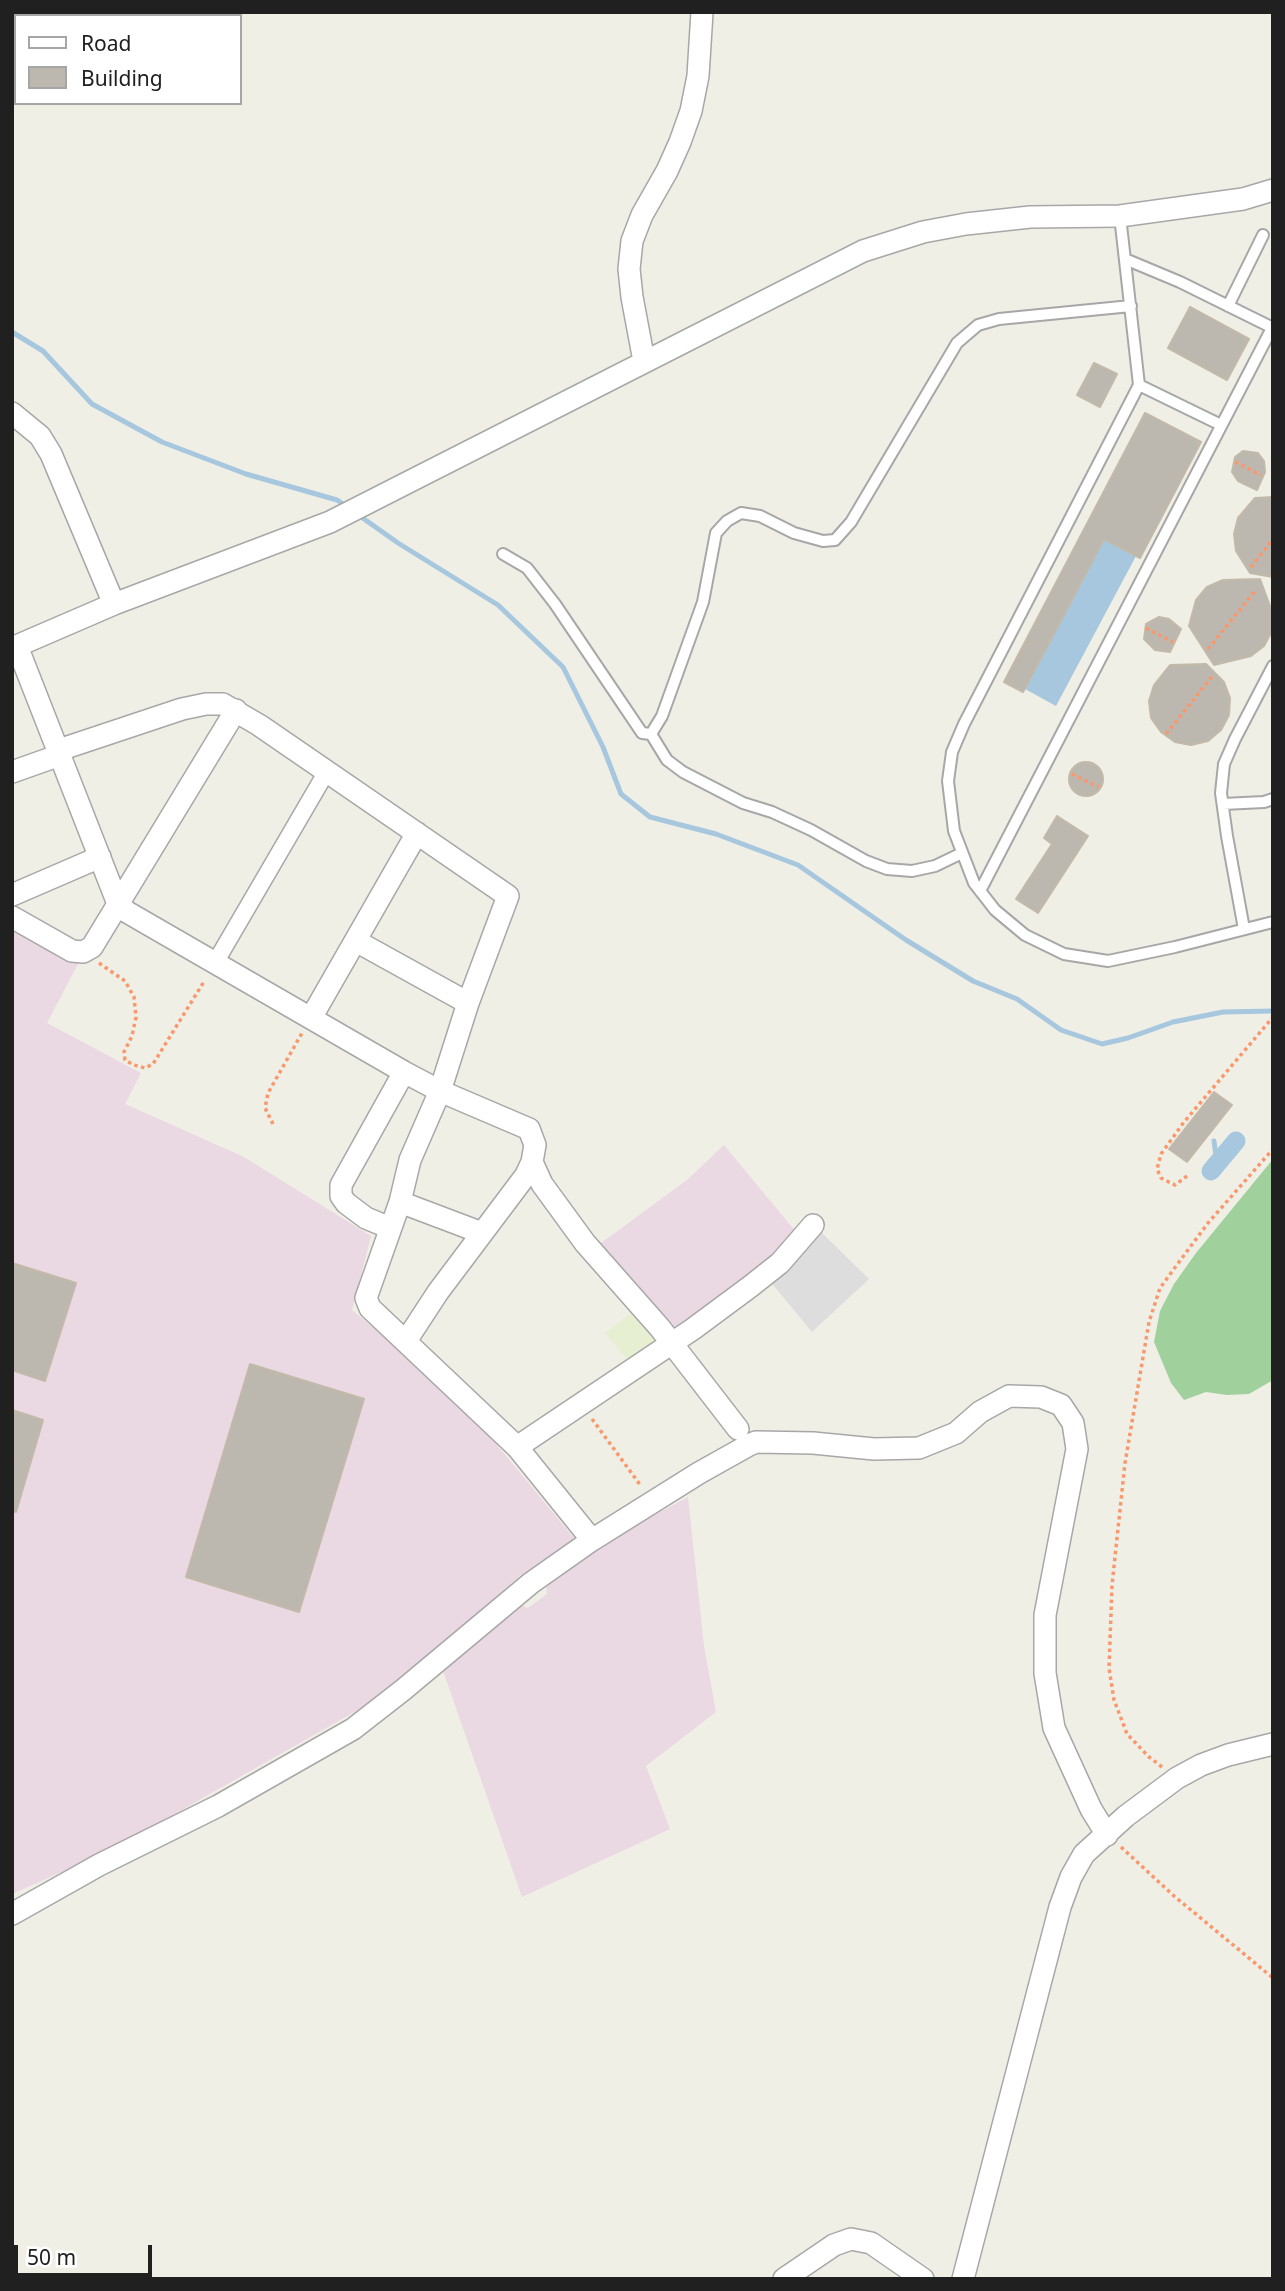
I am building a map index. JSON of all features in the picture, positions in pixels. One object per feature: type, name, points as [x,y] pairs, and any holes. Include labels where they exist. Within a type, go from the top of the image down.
[{"type":"street","points":[[644,361],[629,270],[632,241],[642,215],[667,171],[691,111],[698,76],[702,12]]},
{"type":"street","points":[[406,1341],[438,1292],[526,1175],[535,1145],[528,1129],[440,1091],[404,1072],[215,964],[118,904],[15,647],[114,604],[330,522],[863,251],[923,232],[966,223],[1030,217],[1120,216],[1243,199],[1273,190]]},
{"type":"street","points":[[12,413],[40,436],[51,454],[114,604]]},
{"type":"street","points":[[12,772],[182,709],[223,704],[327,771],[508,897],[468,1003],[440,1091],[410,1160],[400,1202],[366,1298],[370,1308],[517,1447],[592,1540]]},
{"type":"street","points":[[12,917],[72,951],[83,952],[92,947],[236,710]]},
{"type":"street","points":[[215,964],[327,771]]},
{"type":"street","points":[[311,1018],[417,833]]},
{"type":"street","points":[[12,895],[100,857]]},
{"type":"street","points":[[356,941],[468,1003]]},
{"type":"street","points":[[390,1228],[366,1218],[346,1203],[341,1196],[341,1185],[404,1072]]},
{"type":"street","points":[[532,1162],[542,1184],[585,1243],[673,1343],[738,1429]]},
{"type":"street","points":[[400,1202],[482,1233]]},
{"type":"street","points":[[517,1447],[673,1343],[767,1274],[813,1224]]},
{"type":"street","points":[[12,1914],[99,1866],[218,1806],[353,1729],[414,1682],[531,1583],[592,1540],[699,1473],[757,1442],[813,1443],[874,1449],[919,1448],[956,1433],[980,1412],[1009,1396],[1041,1397],[1060,1405],[1073,1423],[1077,1449],[1045,1615],[1045,1673],[1054,1728],[1091,1809],[1107,1835]]},
{"type":"street","points":[[963,2279],[1060,1907],[1071,1877],[1084,1854],[1126,1816],[1177,1778],[1200,1765],[1228,1755],[1273,1744]]},
{"type":"street","points":[[784,2279],[834,2245],[851,2239],[871,2243],[923,2279]]},
{"type":"lane","points":[[1120,216],[1139,385],[952,752],[948,781],[954,831],[974,883],[995,911],[1025,935],[1064,954],[1108,961],[1273,922]]},
{"type":"lane","points":[[1228,306],[1263,235]]},
{"type":"lane","points":[[980,891],[1272,327],[1181,282],[1125,259]]},
{"type":"lane","points":[[651,734],[662,716],[703,602],[716,533],[727,521],[741,513],[760,516],[794,533],[823,541],[835,540],[851,522],[957,343],[978,325],[999,319],[1131,306]]},
{"type":"lane","points":[[1139,385],[1221,425]]},
{"type":"lane","points":[[503,554],[527,568],[555,604],[642,733],[651,734]]},
{"type":"lane","points":[[1244,929],[1227,836],[1223,803],[1224,764],[1273,666]]},
{"type":"lane","points":[[651,734],[667,760],[683,772],[743,803],[772,812],[811,830],[866,861],[887,869],[912,870],[935,866],[962,853]]},
{"type":"lane","points":[[1223,803],[1264,802],[1273,799]]},
{"type":"path","points":[[1235,462],[1261,475]]},
{"type":"path","points":[[1251,567],[1273,539]]},
{"type":"path","points":[[1208,649],[1256,590]]},
{"type":"path","points":[[1146,628],[1173,642]]},
{"type":"path","points":[[1166,734],[1214,674]]},
{"type":"path","points":[[1072,774],[1099,787]]},
{"type":"path","points":[[83,952],[125,981],[134,997],[136,1017],[132,1036],[124,1052],[125,1060],[145,1068],[153,1064],[215,964]]},
{"type":"path","points":[[273,1124],[265,1108],[268,1093],[311,1018]]},
{"type":"path","points":[[1187,1176],[1175,1185],[1161,1178],[1157,1169],[1161,1154],[1184,1122],[1272,1020]]},
{"type":"path","points":[[1177,1778],[1149,1757],[1127,1734],[1114,1700],[1109,1668],[1112,1584],[1125,1463],[1149,1322],[1160,1288],[1208,1223],[1273,1149]]},
{"type":"path","points":[[581,1404],[652,1503]]},
{"type":"path","points":[[1107,1835],[1174,1896],[1273,1978]]},
{"type":"shaded area","points":[[12,927],[79,962],[47,1023],[141,1073],[125,1104],[244,1157],[371,1236],[352,1310],[402,1352],[492,1439],[574,1538],[567,1548],[521,1575],[442,1645],[365,1706],[111,1850],[12,1894]]},
{"type":"shaded area","points":[[724,1145],[796,1232],[768,1266],[670,1330],[597,1246],[687,1180]]},
{"type":"shaded area","points":[[819,1230],[869,1279],[812,1332],[769,1280]]},
{"type":"shaded area","points":[[688,1497],[704,1646],[716,1712],[646,1766],[670,1829],[522,1897],[442,1668],[518,1604],[528,1608],[547,1594],[546,1583],[597,1546]]},
{"type":"green space","points":[[1273,1159],[1273,1380],[1249,1394],[1206,1392],[1184,1400],[1171,1383],[1154,1342],[1160,1311],[1174,1284],[1196,1253]]},
{"type":"green space","points":[[636,1309],[661,1338],[628,1360],[605,1333]]},
{"type":"water","points":[[1104,539],[1136,556],[1056,706],[1025,689]]},
{"type":"water","points":[[1086,764],[1097,768],[1101,779],[1097,790],[1086,794],[1075,790],[1071,779],[1075,768]]},
{"type":"building","points":[[1190,307],[1249,339],[1227,380],[1168,348]]},
{"type":"building","points":[[1094,363],[1117,374],[1100,407],[1077,395]]},
{"type":"building","points":[[1145,413],[1201,442],[1140,558],[1104,539],[1023,692],[1004,682]]},
{"type":"building","points":[[1243,451],[1258,453],[1264,461],[1265,472],[1257,490],[1238,481],[1232,472],[1235,457]]},
{"type":"building","points":[[1273,497],[1273,577],[1250,573],[1236,551],[1234,534],[1238,518],[1255,498]]},
{"type":"building","points":[[1260,579],[1273,614],[1272,631],[1264,646],[1251,656],[1214,665],[1189,626],[1196,600],[1207,587],[1223,580]]},
{"type":"building","points":[[1159,617],[1169,619],[1181,629],[1170,652],[1155,650],[1144,639],[1146,624]]},
{"type":"building","points":[[1206,664],[1224,682],[1230,698],[1229,715],[1221,730],[1208,741],[1191,745],[1175,742],[1161,732],[1151,718],[1149,701],[1154,685],[1170,665]]},
{"type":"building","points":[[1086,762],[1098,767],[1103,779],[1098,791],[1086,796],[1074,791],[1069,779],[1074,767]]},
{"type":"building","points":[[1057,816],[1088,836],[1038,913],[1016,899],[1052,844],[1044,838]]},
{"type":"building","points":[[1214,1092],[1232,1105],[1187,1162],[1169,1149]]},
{"type":"building","points":[[12,1263],[76,1283],[45,1381],[12,1370]]},
{"type":"building","points":[[250,1364],[364,1399],[299,1612],[186,1577]]},
{"type":"building","points":[[12,1410],[43,1420],[16,1512],[12,1511]]},
{"type":"waterway","points":[[12,332],[43,351],[92,404],[162,442],[246,474],[337,500],[346,506]]},
{"type":"waterway","points":[[357,514],[398,543],[498,605],[563,667],[603,747],[621,794],[650,817],[716,834],[798,865],[906,940],[973,981],[1017,999],[1061,1030],[1102,1044],[1173,1022],[1223,1012],[1273,1011]]},
{"type":"waterway","points":[[1214,1141],[1217,1164]]},
{"type":"waterway","points":[[1211,1171],[1236,1141]]}]
